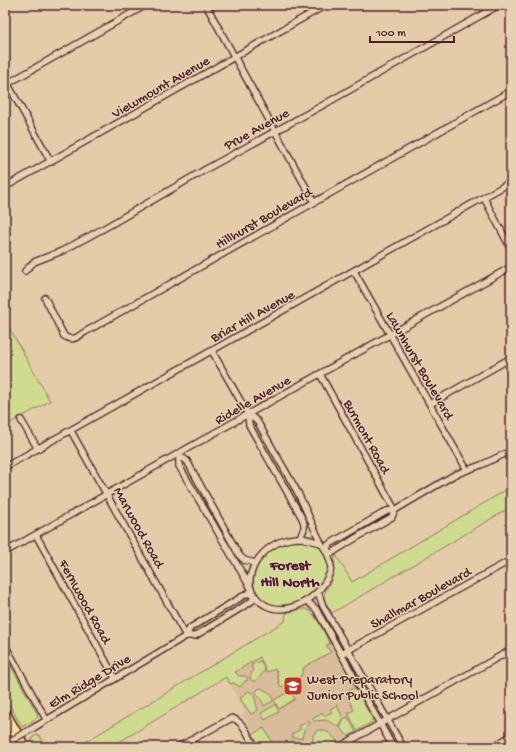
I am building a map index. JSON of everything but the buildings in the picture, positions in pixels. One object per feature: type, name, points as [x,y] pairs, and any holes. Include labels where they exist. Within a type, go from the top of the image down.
[{"type":"highway","points":[[5,714],[24,747]]},
{"type":"street","points":[[51,162],[6,82],[146,5]]},
{"type":"street","points":[[206,5],[314,202]]},
{"type":"street","name":"Viewmount Avenue","points":[[5,187],[235,58],[326,5]]},
{"type":"street","name":"Prue Avenue","points":[[25,271],[34,262],[69,248],[499,5]]},
{"type":"street","name":"Hillhurst Boulevard","points":[[45,298],[64,336],[68,338],[76,338],[511,91]]},
{"type":"street","name":"Briar Hill Avenue","points":[[5,467],[511,182]]},
{"type":"street","points":[[484,198],[511,249]]},
{"type":"street","name":"Ridelle Avenue","points":[[5,552],[179,455],[248,414],[511,268]]},
{"type":"street","name":"Lawnhurst Boulevard","points":[[354,271],[467,470]]},
{"type":"street","points":[[179,455],[179,466],[254,596],[263,604],[274,609],[286,609],[307,601],[318,592],[330,574],[330,560],[327,551],[321,543],[298,493],[257,421],[248,414],[212,351]]},
{"type":"street","points":[[430,404],[511,358]]},
{"type":"street","name":"Burmont Road","points":[[320,374],[395,510]]},
{"type":"street","points":[[248,414],[249,425],[304,522],[303,532],[299,538]]},
{"type":"street","points":[[21,420],[38,448]]},
{"type":"street","name":"Marwood Road","points":[[71,431],[186,636]]},
{"type":"street","points":[[327,551],[328,545],[387,511],[395,510],[454,475],[498,458],[511,451]]},
{"type":"street","points":[[179,455],[187,461],[239,555],[244,560],[255,563]]},
{"type":"street","points":[[291,498],[298,493]]},
{"type":"street","points":[[327,551],[332,553],[392,516],[395,510]]},
{"type":"street","points":[[212,523],[219,519]]},
{"type":"street","points":[[350,532],[354,539]]},
{"type":"street","name":"Fernwood Road","points":[[36,535],[116,678]]},
{"type":"street","points":[[249,585],[251,573],[255,563],[263,553],[272,546],[286,540],[299,538],[311,539],[321,543]]},
{"type":"street","name":"Shallmar Boulevard","points":[[341,654],[511,560]]},
{"type":"street","points":[[318,592],[323,606],[403,747]]},
{"type":"street","name":"Elm Ridge Drive","points":[[5,744],[186,636],[194,636],[252,601],[254,596],[248,593],[231,603],[190,628],[186,636]]},
{"type":"street","points":[[307,601],[316,610],[393,747]]},
{"type":"street","points":[[231,603],[236,611]]},
{"type":"street","points":[[5,645],[46,719]]},
{"type":"street","points":[[339,747],[511,650]]},
{"type":"street","points":[[178,747],[232,718],[237,719],[241,723],[255,747]]},
{"type":"street","points":[[492,747],[511,736]]},
{"type":"shaded area","name":"West Preparatory Junior Public School","points":[[318,622],[371,716],[372,722],[329,747],[260,747],[245,719],[241,715],[245,712],[226,677]]},
{"type":"green space","points":[[5,320],[50,401],[5,426]]},
{"type":"green space","points":[[253,423],[255,423],[292,487],[292,490],[289,489],[252,426]]},
{"type":"green space","points":[[184,462],[214,515],[213,518],[182,465]]},
{"type":"green space","points":[[511,487],[511,507],[332,613],[327,606],[324,596],[334,571],[336,555],[352,582]]},
{"type":"green space","points":[[297,501],[300,502],[314,534],[313,536],[304,535],[306,521]]},
{"type":"green space","points":[[217,524],[220,526],[240,560],[243,563],[252,565],[247,579]]},
{"type":"green space","points":[[300,540],[316,545],[325,555],[328,565],[326,576],[321,585],[303,599],[292,604],[270,604],[262,600],[254,587],[255,572],[258,564],[276,547]]},
{"type":"green space","points":[[228,608],[230,611],[195,632],[192,632],[193,629]]},
{"type":"green space","points":[[303,609],[309,610],[318,621],[330,644],[326,645],[331,652],[304,667],[301,676],[282,687],[280,686],[276,669],[267,672],[260,657],[235,672],[239,676],[246,676],[248,680],[245,681],[240,687],[234,683],[230,684],[226,677],[111,747],[77,747],[285,621],[286,613]]},
{"type":"green space","points":[[5,655],[38,715],[37,718],[22,727],[5,697]]},
{"type":"green space","points":[[348,658],[350,659],[381,714],[380,716],[347,660]]},
{"type":"green space","points":[[261,661],[265,671],[255,682],[250,679],[253,671],[251,665]]},
{"type":"green space","points":[[260,688],[269,692],[273,698],[273,701],[264,706],[256,693],[256,691]]},
{"type":"green space","points":[[354,688],[372,718],[372,722],[357,731],[348,713],[354,710],[345,693]]},
{"type":"green space","points":[[249,691],[254,695],[258,710],[251,714],[241,700],[241,697]]},
{"type":"green space","points":[[290,691],[295,699],[279,709],[274,700]]},
{"type":"green space","points":[[275,705],[279,712],[265,720],[261,713]]},
{"type":"green space","points":[[337,705],[343,719],[339,727],[326,720],[314,721],[312,719],[323,713],[324,716],[332,712],[330,709]]},
{"type":"green space","points":[[348,717],[356,732],[348,736],[340,728],[344,719]]},
{"type":"green space","points":[[309,721],[310,723],[304,730],[302,738],[292,738],[292,734],[301,729],[299,726]]},
{"type":"green space","points":[[264,728],[275,747],[260,747],[253,734]]},
{"type":"green space","points":[[317,730],[326,732],[338,742],[329,747],[313,747],[313,736]]},
{"type":"green space","points":[[39,735],[46,747],[35,747],[31,742],[33,737]]},
{"type":"place","name":"West Preparatory Junior Public School","points":[[293,686]]},
{"type":"district","name":"Forest Hill North","points":[[290,572]]}]
